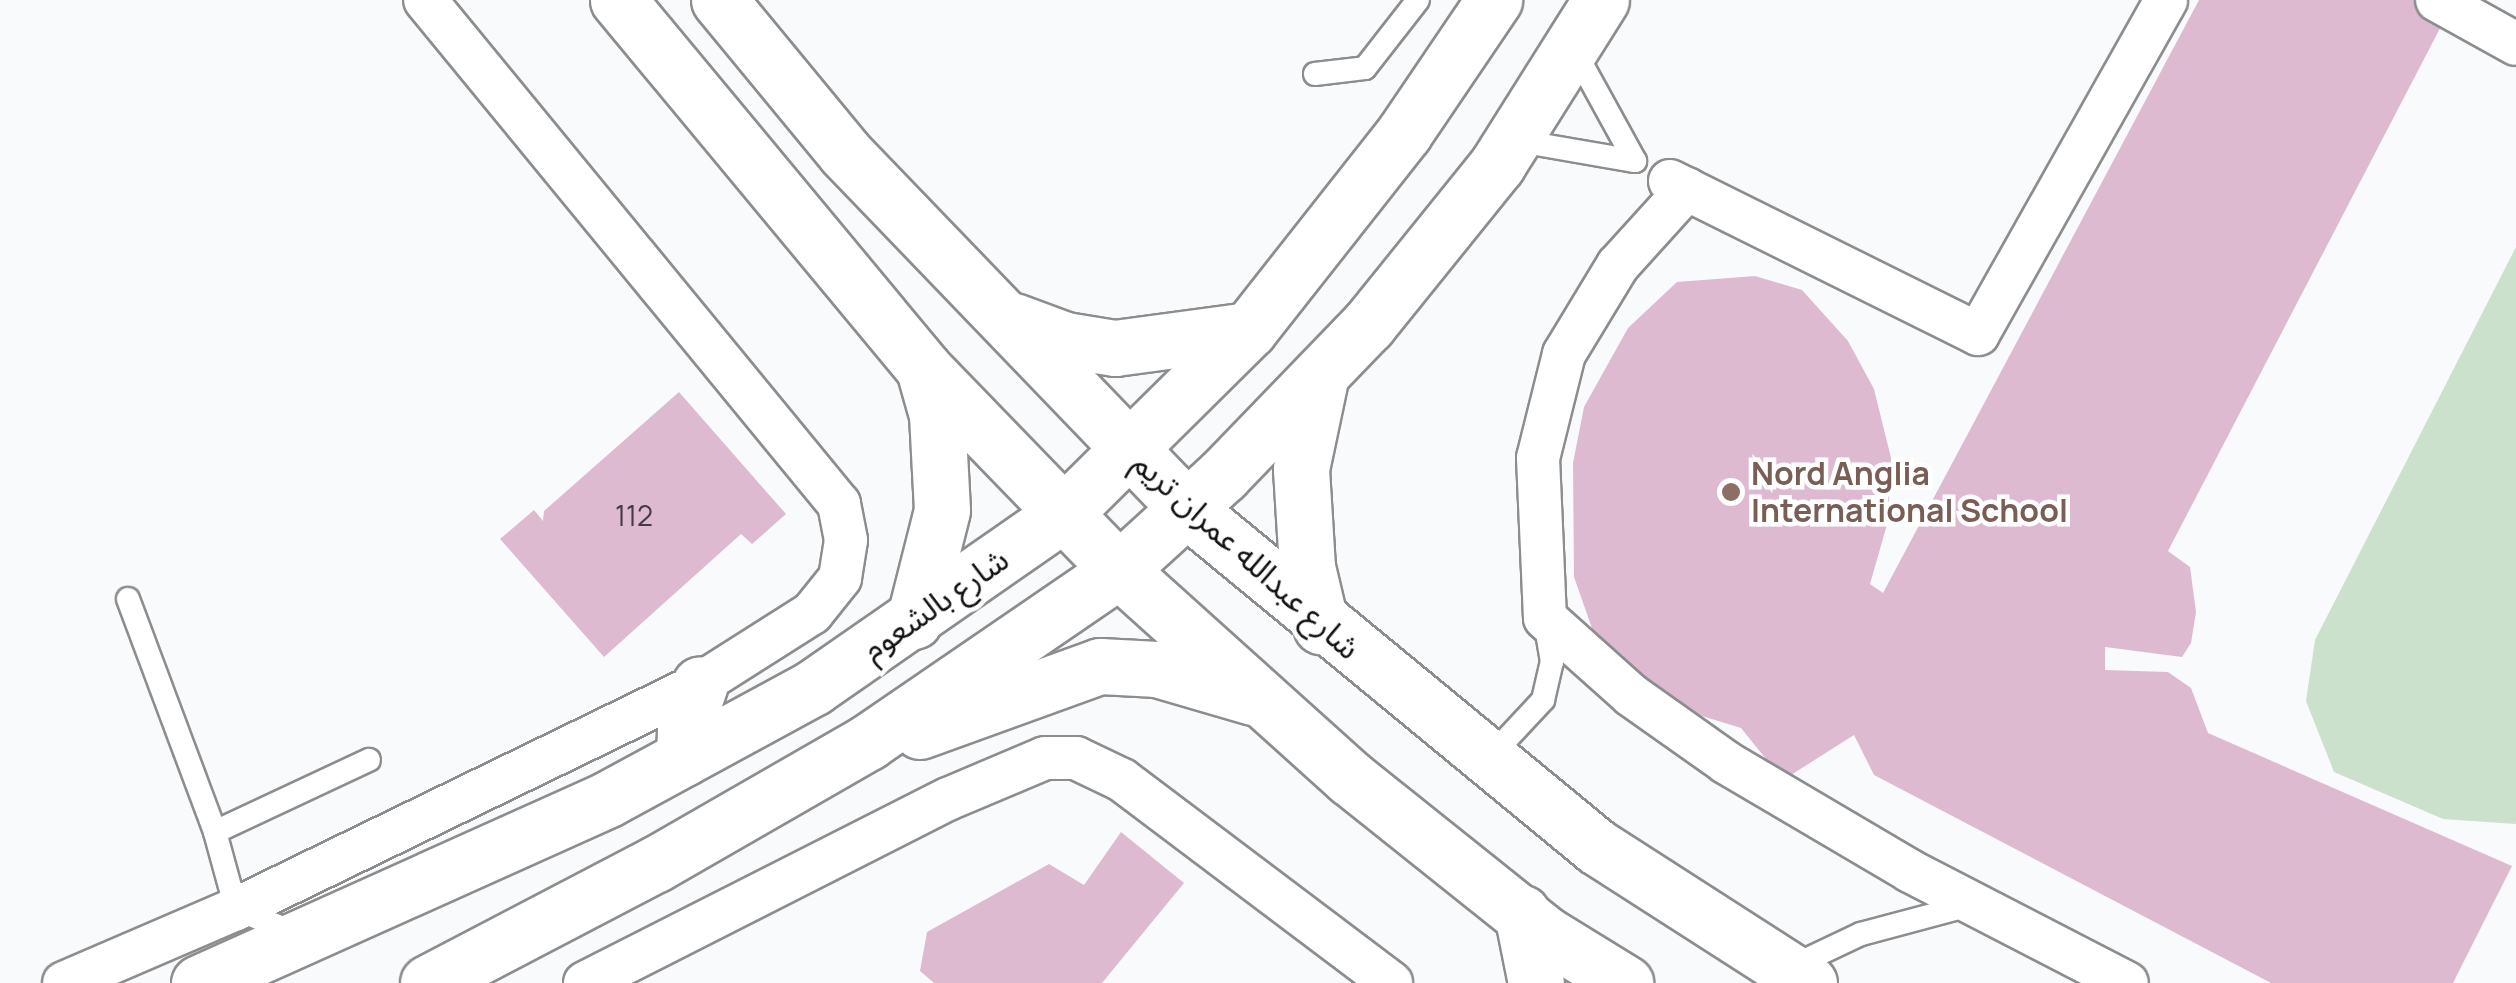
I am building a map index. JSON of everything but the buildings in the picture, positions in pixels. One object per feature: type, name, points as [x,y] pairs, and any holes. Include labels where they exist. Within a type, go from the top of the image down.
[{"type":"street","points":[[64,983],[236,909],[700,684],[812,613],[840,578],[846,540],[839,504],[425,0]]},
{"type":"street","points":[[618,0],[924,369],[1120,570],[1264,700],[1522,913],[1626,983]]},
{"type":"street","name":"شارع عبدالله عمران تريم","points":[[718,0],[845,153],[1188,510],[1321,626],[1597,847],[1798,976]]},
{"type":"street","name":"شارع بالشعوم","points":[[199,983],[608,799],[814,688],[914,622],[1064,513],[1132,452],[1249,330],[1404,133],[1494,0]]},
{"type":"street","points":[[439,982],[868,742],[1120,570],[1188,510],[1321,374],[1513,140],[1601,0]]},
{"type":"street","points":[[2127,983],[1978,902],[1910,870],[1728,762],[1631,695],[1545,618],[1538,458],[1564,354],[1618,266],[1664,177],[1978,334],[2166,0]]},
{"type":"street","points":[[2436,0],[2516,44]]},
{"type":"street","points":[[1006,318],[1065,340],[1116,348],[1249,330]]},
{"type":"street","points":[[914,622],[942,510],[937,415],[924,369]]},
{"type":"street","points":[[1321,374],[1301,470],[1306,567],[1321,626]]},
{"type":"street","points":[[868,742],[970,716],[1100,666],[1158,669],[1264,700]]},
{"type":"street","points":[[684,758],[688,712],[700,684]]},
{"type":"street","points":[[585,983],[948,798],[1044,758],[1076,758],[1122,780],[1220,871],[1306,940],[1391,983]]},
{"type":"street","points":[[1522,913],[1536,983]]},
{"type":"lane","points":[[1315,74],[1341,76],[1365,68],[1418,0]]},
{"type":"lane","points":[[1572,47],[1664,177]]},
{"type":"lane","points":[[1513,140],[1664,177]]},
{"type":"lane","points":[[128,599],[215,832],[236,909],[302,936]]},
{"type":"lane","points":[[1488,760],[1543,700],[1552,662],[1545,618]]},
{"type":"lane","points":[[215,832],[369,760]]},
{"type":"lane","points":[[1798,976],[1861,934],[1978,902]]},
{"type":"green space","points":[[2516,247],[2516,824],[2443,819],[2334,772],[2306,701],[2315,640]]},
{"type":"place","name":"Nord Anglia International School","points":[[1731,492]]}]
